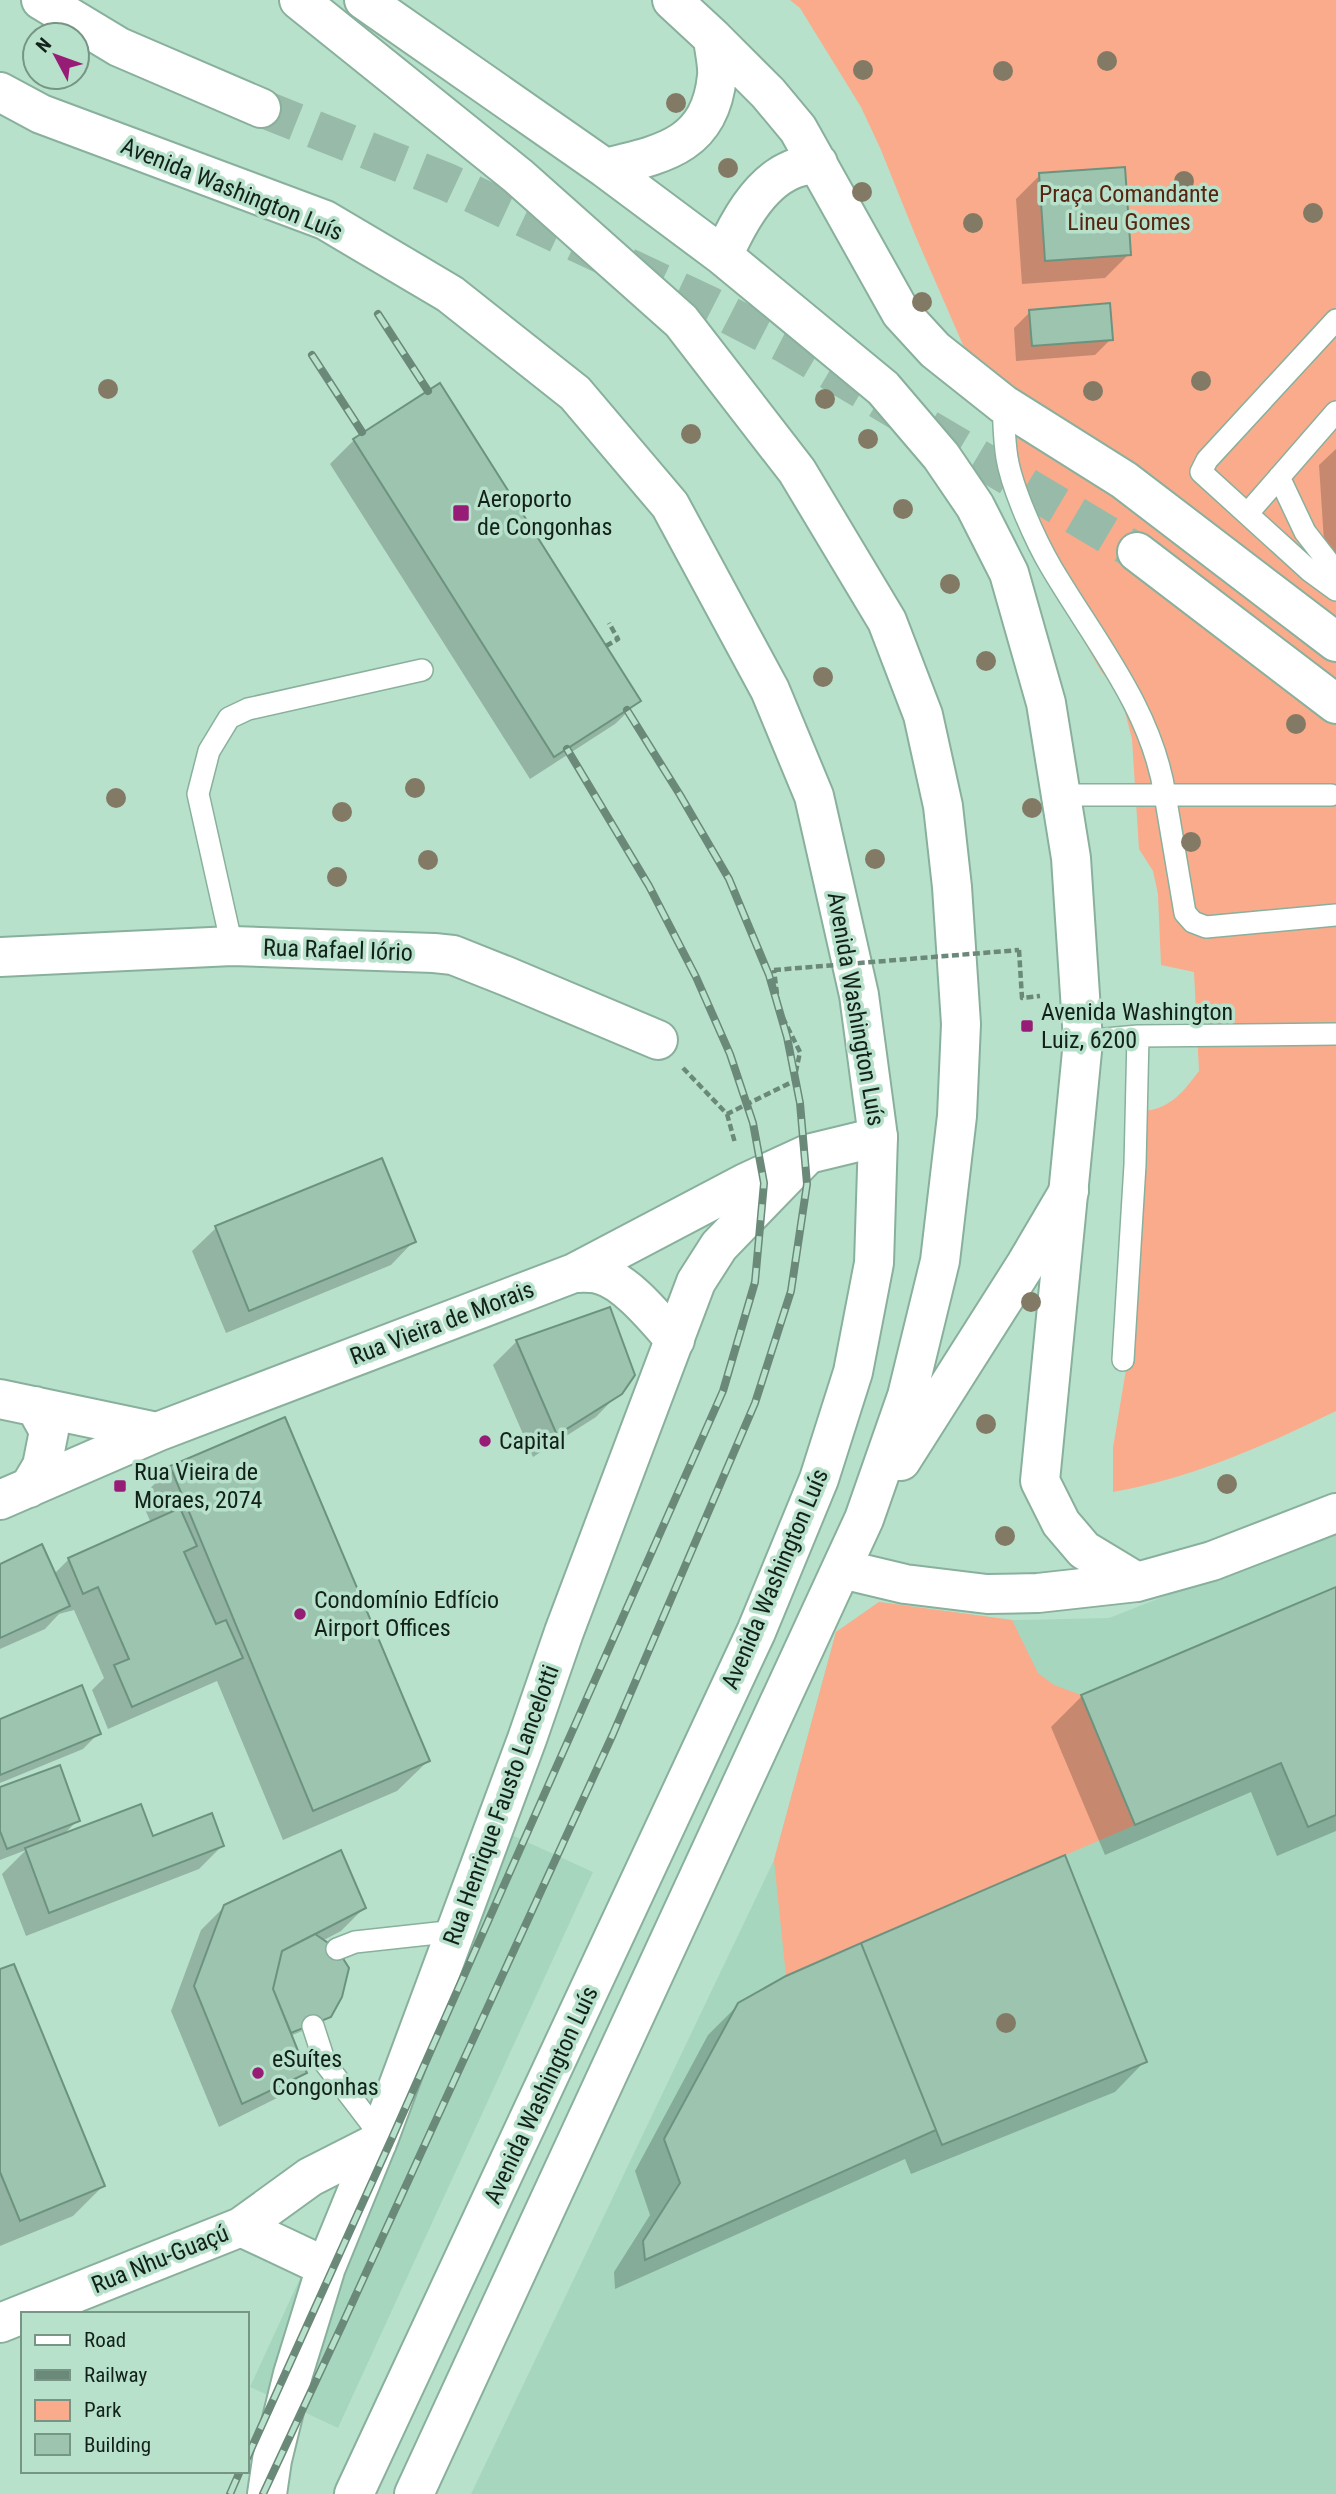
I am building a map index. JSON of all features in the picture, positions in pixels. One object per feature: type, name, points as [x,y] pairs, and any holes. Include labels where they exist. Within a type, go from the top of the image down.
[{"type":"main road","points":[[41,0],[119,47],[261,108]]},
{"type":"main road","points":[[299,0],[518,176],[681,321],[797,471],[887,621],[923,715],[943,806],[952,887],[961,1024],[957,1116],[940,1261],[907,1396],[864,1519],[414,2494]]},
{"type":"main road","points":[[364,0],[605,168],[723,256],[883,388],[941,456],[975,506],[1009,573],[1046,703],[1063,795],[1071,858],[1083,1041],[1040,1481],[1061,1523],[1084,1550],[1138,1582]]},
{"type":"main road","points":[[672,0],[768,93],[798,129],[901,313],[935,350],[1003,404],[1124,480],[1336,642]]},
{"type":"main road","points":[[605,168],[649,158],[676,146],[704,123],[717,74],[713,38]]},
{"type":"main road","name":"Avenida Washington Luís","points":[[0,92],[41,114],[325,220],[450,294],[575,393],[670,505],[771,690],[814,796],[859,995],[878,1137],[874,1263],[853,1371],[819,1479],[756,1632],[354,2494]]},
{"type":"main road","points":[[723,256],[734,232],[771,183],[791,170],[818,163]]},
{"type":"main road","points":[[1137,552],[1336,704]]},
{"type":"main road","name":"Rua Rafael Iório","points":[[0,957],[232,946],[453,955],[565,999],[658,1041]]},
{"type":"main road","name":"Rua Vieira de Morais","points":[[14,1494],[157,1432],[574,1273],[745,1182],[808,1154],[878,1137]]},
{"type":"main road","name":"Rua Henrique Fausto Lancelotti","points":[[267,2494],[272,2460],[293,2374],[326,2267],[379,2139],[568,1619],[696,1282],[719,1246],[808,1154]]},
{"type":"main road","points":[[864,1519],[1026,1264],[1069,1191]]},
{"type":"main road","points":[[574,1273],[602,1275],[619,1284],[675,1340]]},
{"type":"main road","points":[[17,1403],[157,1432]]},
{"type":"main road","points":[[14,1494],[42,1466],[49,1431],[17,1403]]},
{"type":"main road","points":[[842,1569],[905,1584],[987,1594],[1038,1593],[1138,1582],[1212,1561],[1336,1513]]},
{"type":"main road","name":"Rua Nhu-Guaçú","points":[[28,2312],[241,2227],[303,2182],[379,2139]]},
{"type":"main road","name":"Rua Nhu-Guaçú","points":[[241,2227],[326,2267]]},
{"type":"main road","name":"Rua Nhu-Guaçú","points":[[0,2323],[21,2315]]},
{"type":"lane","points":[[1336,320],[1201,472],[1310,571],[1336,590]]},
{"type":"lane","points":[[1003,404],[1007,458],[1021,502],[1050,565],[1132,697],[1161,771],[1185,913],[1193,922],[1206,927],[1336,915]]},
{"type":"lane","points":[[1248,513],[1336,412]]},
{"type":"lane","points":[[1279,477],[1305,531],[1336,572]]},
{"type":"lane","points":[[232,946],[198,794],[209,751],[229,718],[248,709],[422,670]]},
{"type":"lane","points":[[1063,795],[1331,795]]},
{"type":"lane","points":[[1083,1041],[1138,1036],[1336,1034]]},
{"type":"lane","points":[[1123,1360],[1135,1166],[1138,1036]]},
{"type":"lane","points":[[337,1949],[355,1942],[456,1931]]},
{"type":"lane","points":[[313,2026],[325,2063],[379,2139]]},
{"type":"path","points":[[606,646],[618,639],[610,623]]},
{"type":"path","points":[[658,1041],[727,1114],[794,1081],[800,1052],[779,1010],[774,970],[1019,950],[1022,998]]},
{"type":"shaded area","points":[[1336,1529],[1336,2494],[471,2494],[774,1860],[836,1632],[879,1602],[1012,1620],[1109,1618]]},
{"type":"shaded area","points":[[505,1832],[593,1872],[338,2428],[250,2387]]},
{"type":"green space","name":"Praça Comandante Lineu Gomes","points":[[790,0],[1336,0],[1336,1411],[1199,1470],[1142,1486],[1113,1492],[1113,1448],[1139,1291],[1145,1111],[1170,1102],[1199,1071],[1194,972],[1161,965],[1158,894],[1153,871],[1139,849],[1132,739],[1125,712],[1114,687],[1101,671],[1056,592],[987,400],[861,107],[800,8]]},
{"type":"green space","points":[[879,1602],[1012,1620],[1038,1673],[1054,1685],[1081,1695],[1135,1825],[786,1976],[774,1860],[836,1632]]},
{"type":"building","points":[[1125,167],[1131,255],[1045,261],[1039,173]]},
{"type":"building","points":[[1110,303],[1113,340],[1032,346],[1029,310]]},
{"type":"building","name":"Aeroporto de Congonhas","points":[[440,383],[641,701],[554,757],[353,439]]},
{"type":"building","points":[[382,1158],[416,1242],[249,1311],[215,1226]]},
{"type":"building","points":[[610,1307],[635,1375],[622,1394],[557,1435],[516,1340]]},
{"type":"building","name":"Condomínio Edfício Airport Offices","points":[[285,1417],[430,1761],[313,1811],[170,1466]]},
{"type":"building","points":[[180,1508],[197,1546],[184,1552],[216,1624],[226,1620],[243,1658],[132,1707],[114,1665],[129,1659],[98,1587],[83,1594],[68,1558]]},
{"type":"building","points":[[42,1544],[70,1606],[0,1638],[0,1564]]},
{"type":"building","points":[[1336,1587],[1336,1815],[1308,1827],[1281,1763],[1135,1825],[1081,1695]]},
{"type":"building","points":[[82,1685],[101,1734],[0,1775],[0,1719]]},
{"type":"building","points":[[60,1765],[80,1821],[7,1849],[0,1831],[0,1787]]},
{"type":"building","points":[[141,1804],[153,1836],[212,1813],[224,1846],[49,1913],[25,1848]]},
{"type":"building","points":[[341,1850],[366,1908],[282,1951],[273,1989],[307,2073],[242,2104],[194,1986],[224,1905]]},
{"type":"building","points":[[1065,1855],[1147,2062],[942,2145],[861,1943]]},
{"type":"building","points":[[315,1934],[337,1949],[349,1968],[342,1997],[331,2017],[291,2033],[273,1989],[282,1951]]},
{"type":"building","points":[[861,1943],[936,2130],[645,2260],[643,2241],[680,2183],[664,2139],[738,2003],[786,1976]]},
{"type":"building","points":[[14,1964],[105,2186],[20,2221],[0,2172],[0,1969]]},
{"type":"tunnel","points":[[261,108],[447,182],[709,305],[783,343],[1137,552]]},
{"type":"railway","points":[[378,314],[428,391]]},
{"type":"railway","points":[[312,355],[362,432]]},
{"type":"railway","points":[[263,2494],[613,1734],[755,1403],[791,1291],[807,1184],[800,1103],[787,1037],[769,975],[729,879],[627,710]]},
{"type":"railway","points":[[248,2456],[723,1391],[755,1282],[764,1183],[753,1123],[730,1054],[696,977],[649,886],[567,749]]},
{"type":"railway","points":[[230,2494],[239,2473]]},
{"type":"place","name":"Aeroporto de Congonhas","points":[[461,513]]},
{"type":"place","name":"Avenida Washington Luiz, 6200","points":[[1027,1026]]},
{"type":"place","name":"Capital","points":[[485,1441]]},
{"type":"place","name":"Rua Vieira de Moraes, 2074","points":[[120,1486]]},
{"type":"place","name":"Condomínio Edfício Airport Offices","points":[[300,1614]]},
{"type":"place","name":"eSuítes Congonhas","points":[[258,2073]]}]
